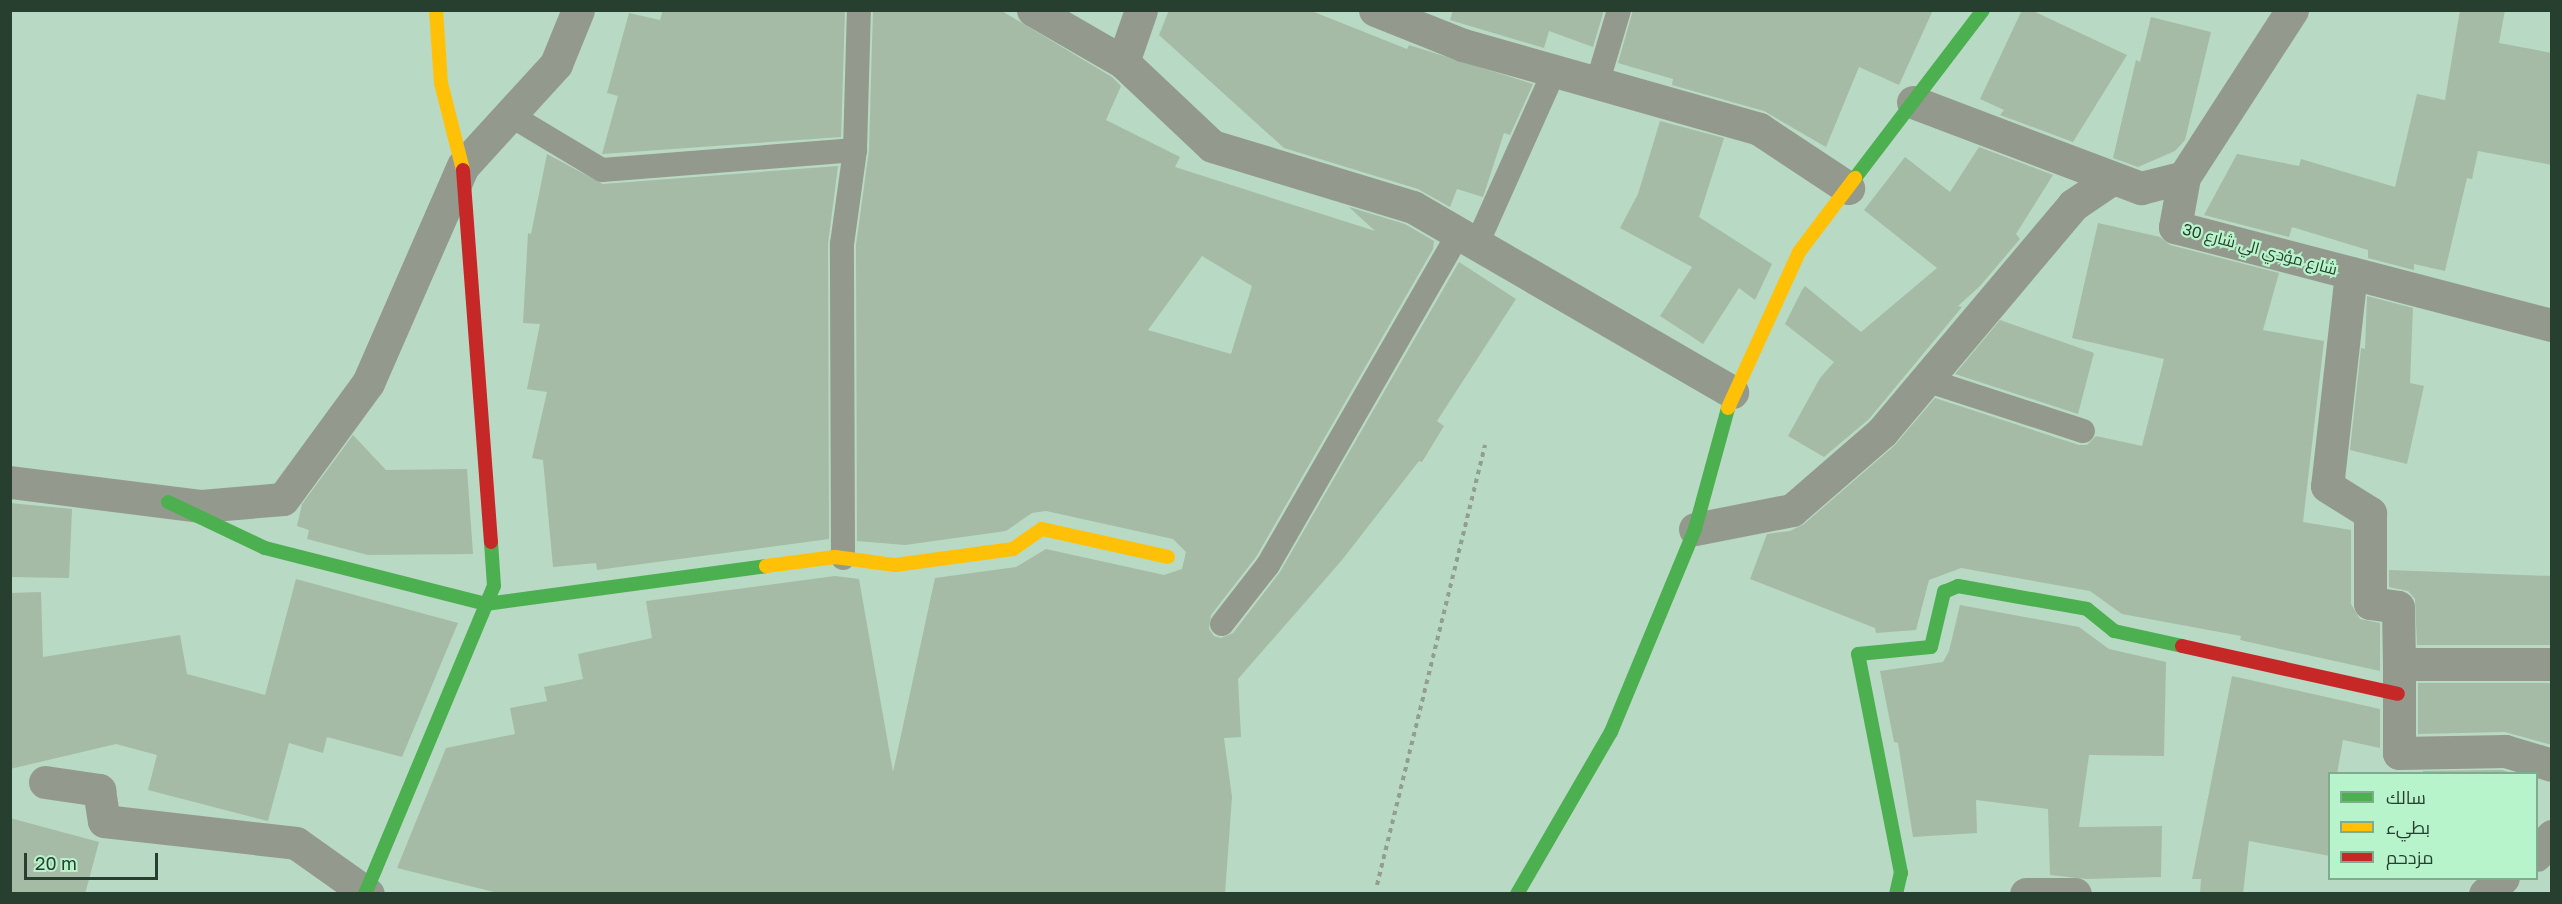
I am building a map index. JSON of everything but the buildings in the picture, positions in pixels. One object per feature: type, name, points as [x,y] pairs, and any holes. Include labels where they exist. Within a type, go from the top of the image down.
[{"type":"street","points":[[45,782],[99,790],[104,821],[296,843],[366,893],[494,586],[463,166],[441,83],[436,10]]},
{"type":"street","points":[[10,482],[201,506],[282,498],[368,383],[463,166],[556,64],[579,10]]},
{"type":"street","points":[[1033,10],[1123,62],[1212,146],[1413,207],[1732,392]]},
{"type":"street","points":[[1123,62],[1141,10]]},
{"type":"street","points":[[1375,10],[1463,45],[1759,129],[1848,188]]},
{"type":"street","points":[[1517,894],[1611,732],[1695,529],[1732,392],[1799,252],[1983,10]]},
{"type":"street","name":"شارع مؤدي الي شارع 30","points":[[2292,10],[2184,177],[2175,228],[2552,325]]},
{"type":"street","points":[[1913,102],[2141,188],[2184,177]]},
{"type":"street","points":[[1695,529],[1792,510],[1882,432],[2073,206],[2113,178]]},
{"type":"street","points":[[2351,273],[2327,486],[2370,513],[2370,603],[2398,607],[2398,753],[2505,751],[2552,765]]},
{"type":"street","points":[[168,502],[265,548],[486,604],[843,558],[896,565],[1013,549],[1042,529],[1168,556]]},
{"type":"street","points":[[1896,894],[1901,873],[1858,654],[1931,647],[1944,592],[1958,586],[2087,609],[2114,632],[2399,679],[2552,664]]},
{"type":"street","points":[[2538,853],[2552,836]]},
{"type":"street","points":[[2486,894],[2502,880]]},
{"type":"street","points":[[2026,894],[2075,894]]},
{"type":"lane","points":[[843,558],[842,244],[855,150],[859,10]]},
{"type":"lane","points":[[1597,84],[1619,10]]},
{"type":"lane","points":[[1222,624],[1268,565],[1467,240],[1554,72]]},
{"type":"lane","points":[[510,115],[602,170],[855,150]]},
{"type":"lane","points":[[1926,380],[2083,430]]},
{"type":"path","points":[[1377,885],[1485,445]]},
{"type":"traffic: fast","points":[[1855,178],[1983,10]]},
{"type":"traffic: fast","points":[[1517,894],[1611,732],[1695,529],[1728,408]]},
{"type":"traffic: fast","points":[[168,502],[265,548],[486,604],[766,566]]},
{"type":"traffic: fast","points":[[365,894],[494,586],[491,542]]},
{"type":"traffic: fast","points":[[1896,894],[1901,873],[1858,654],[1931,647],[1944,592],[1958,586],[2087,609],[2114,631],[2182,646]]},
{"type":"traffic: slow","points":[[436,10],[441,83],[463,170]]},
{"type":"traffic: slow","points":[[1728,408],[1799,252],[1855,178]]},
{"type":"traffic: slow","points":[[766,566],[835,557],[895,565],[1013,549],[1042,529],[1168,557]]},
{"type":"traffic: jam","points":[[463,170],[491,542]]},
{"type":"traffic: jam","points":[[2182,646],[2398,694]]}]
